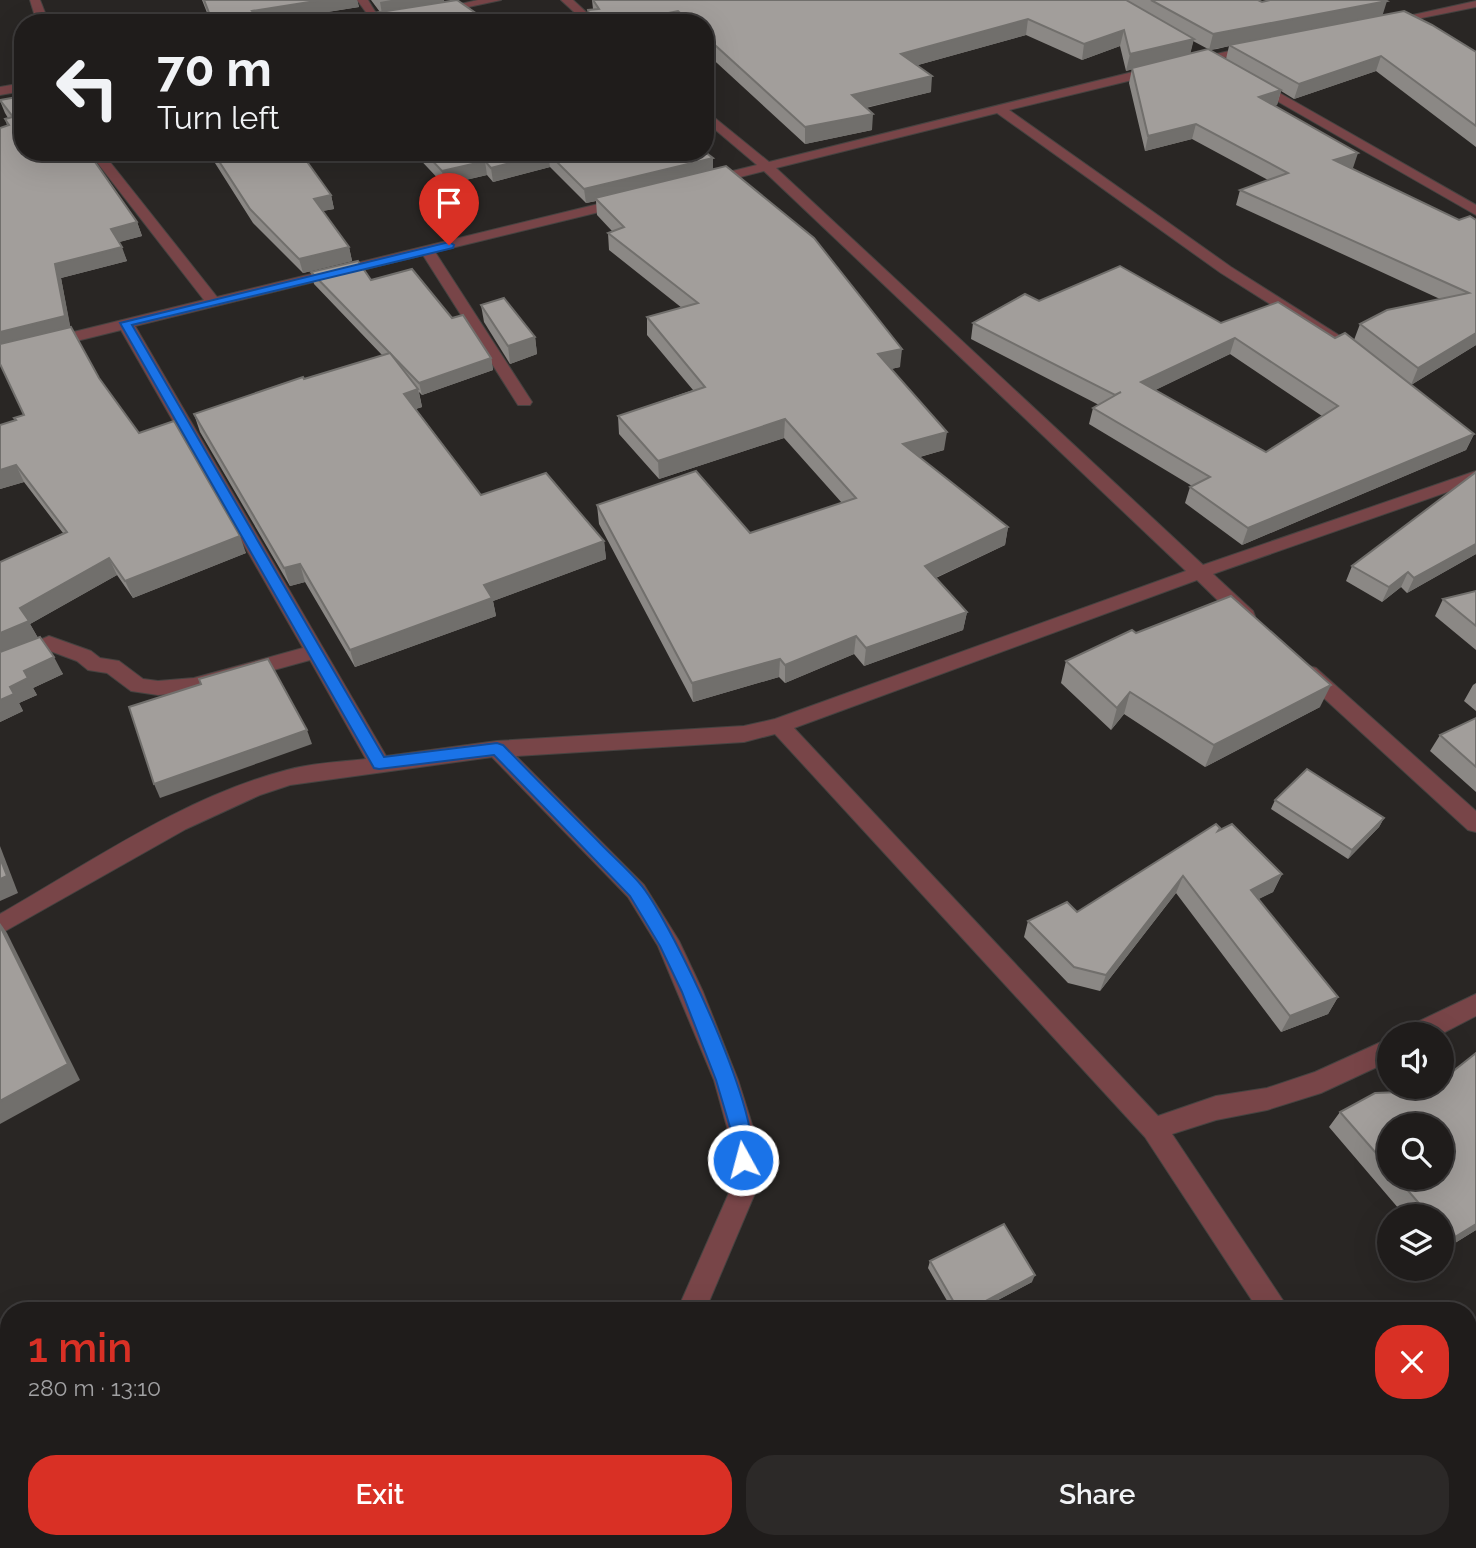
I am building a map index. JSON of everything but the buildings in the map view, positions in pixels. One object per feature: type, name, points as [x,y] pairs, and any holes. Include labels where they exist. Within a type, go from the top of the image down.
[{"type":"street","points":[[418,14],[496,0]]},
{"type":"street","points":[[566,0],[582,14]]},
{"type":"street","points":[[1374,25],[1476,4]]},
{"type":"street","points":[[1186,44],[1233,71]]},
{"type":"street","points":[[700,183],[1208,57],[1272,45]]},
{"type":"street","points":[[1245,78],[1476,211]]},
{"type":"street","points":[[999,108],[1226,270],[1343,342],[1374,366]]},
{"type":"street","points":[[714,122],[766,166],[1198,573],[1260,628]]},
{"type":"street","points":[[102,161],[201,285],[201,290],[215,302]]},
{"type":"street","points":[[0,355],[635,200]]},
{"type":"street","points":[[427,251],[524,402]]},
{"type":"street","points":[[125,323],[379,764]]},
{"type":"street","points":[[0,925],[144,844],[258,786],[289,777],[497,749],[744,734],[779,725],[1198,573],[1476,476]]},
{"type":"street","points":[[0,664],[49,643],[84,656],[95,665],[112,667],[138,687],[158,688],[194,685],[315,652]]},
{"type":"street","points":[[1291,656],[1476,824]]},
{"type":"street","points":[[779,725],[1154,1129],[1270,1302]]},
{"type":"street","points":[[497,749],[636,891],[667,941],[726,1080],[742,1134],[745,1186],[695,1302]]},
{"type":"street","points":[[1441,1022],[1476,1004]]},
{"type":"street","points":[[1154,1129],[1216,1108],[1267,1099],[1321,1082],[1377,1055]]},
{"type":"route","points":[[449,245],[125,323],[379,764],[497,749],[636,891],[667,941],[691,992],[726,1080],[742,1134],[743,1160]]}]
